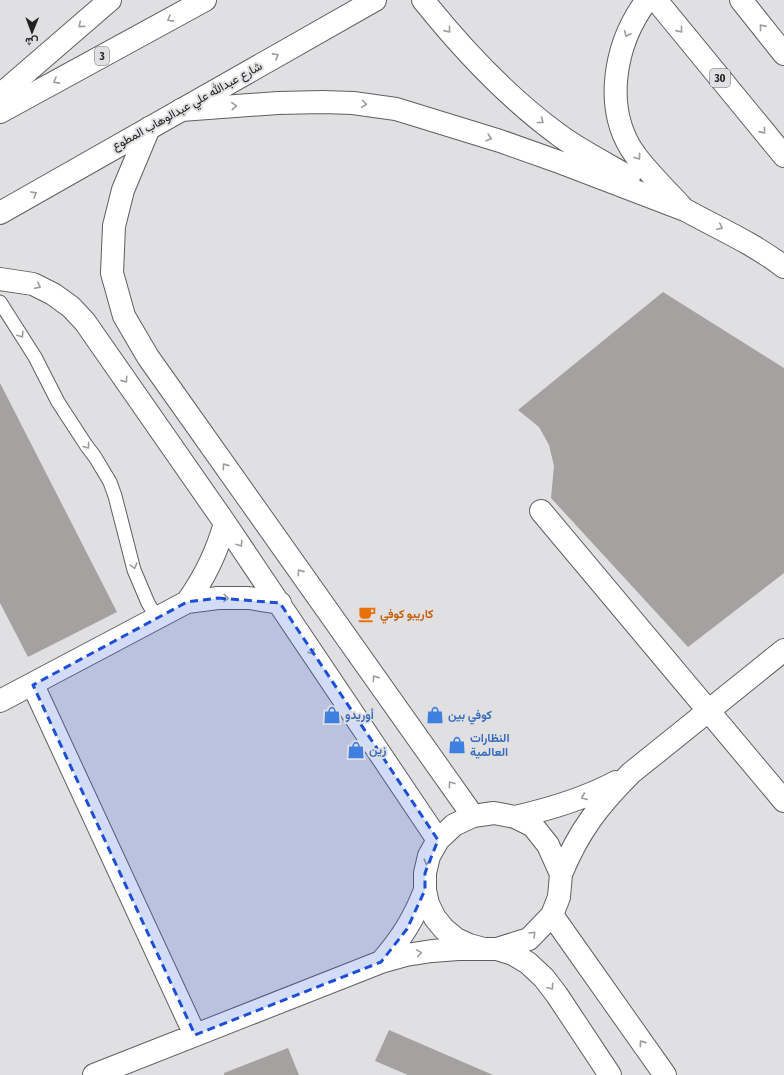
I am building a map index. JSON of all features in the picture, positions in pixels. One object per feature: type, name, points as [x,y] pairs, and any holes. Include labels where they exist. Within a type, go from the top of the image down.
[{"type":"main road","points":[[0,95],[110,0]]},
{"type":"main road","name":"3","points":[[0,112],[205,0]]},
{"type":"main road","name":"شارع عبدالله علي عبدالوهاب المطوع","points":[[0,213],[375,0]]},
{"type":"main road","points":[[423,0],[456,40],[488,75],[560,136],[685,210],[726,230],[770,256],[784,267]]},
{"type":"main road","points":[[647,0],[634,20],[624,40],[618,63],[616,102],[626,139],[636,156],[685,210]]},
{"type":"main road","name":"30","points":[[656,0],[784,156]]},
{"type":"main road","points":[[741,0],[784,54]]},
{"type":"main road","points":[[181,110],[278,103],[323,102],[353,103],[396,109],[500,141],[685,210]]},
{"type":"main road","points":[[149,128],[123,190],[114,226],[112,273],[124,316],[148,357],[473,816]]},
{"type":"main road","points":[[0,279],[33,284],[53,294],[71,307],[85,322],[280,603],[438,840]]},
{"type":"main road","points":[[541,511],[784,801]]},
{"type":"main road","points":[[187,602],[200,584],[210,564],[219,544],[225,523]]},
{"type":"main road","points":[[0,701],[33,685],[187,602],[218,598],[249,598],[280,603]]},
{"type":"main road","points":[[94,1075],[381,962],[406,955],[432,951],[458,948],[491,949],[529,939],[552,915],[559,897],[561,874],[583,829],[597,809],[631,773],[784,650]]},
{"type":"main road","points":[[33,685],[195,1035]]},
{"type":"main road","points":[[515,817],[545,810],[575,800],[604,788],[631,773]]},
{"type":"main road","points":[[561,874],[548,845],[533,826],[515,817],[494,813],[473,816],[454,825],[438,840],[429,856],[425,873],[425,890],[428,904],[435,918],[444,929],[456,938],[469,945],[513,954],[528,964],[544,978],[610,1075]]},
{"type":"main road","points":[[381,962],[408,929],[425,890]]},
{"type":"main road","points":[[552,915],[665,1075]]},
{"type":"lane","points":[[0,302],[35,357],[58,402],[110,482],[134,570],[148,602],[157,618]]},
{"type":"highlighted area","points":[[218,598],[280,603],[438,840],[425,873],[425,890],[407,929],[381,962],[195,1035],[33,685],[187,602]]},
{"type":"building","points":[[663,292],[784,368],[784,573],[688,647],[551,498],[554,466],[549,445],[539,427],[518,410]]},
{"type":"building","points":[[0,383],[117,612],[28,657],[0,603]]},
{"type":"building","points":[[389,1030],[493,1075],[408,1075],[375,1061]]},
{"type":"building","points":[[288,1048],[299,1075],[224,1075],[224,1073]]},
{"type":"place","name":"كاريبو كوفي","points":[[367,614]]},
{"type":"place","name":"أوريدو","points":[[332,715]]},
{"type":"place","name":"كوفي بين","points":[[435,715]]},
{"type":"place","name":"النظارات العالمية","points":[[457,745]]},
{"type":"place","name":"زين","points":[[356,750]]}]
